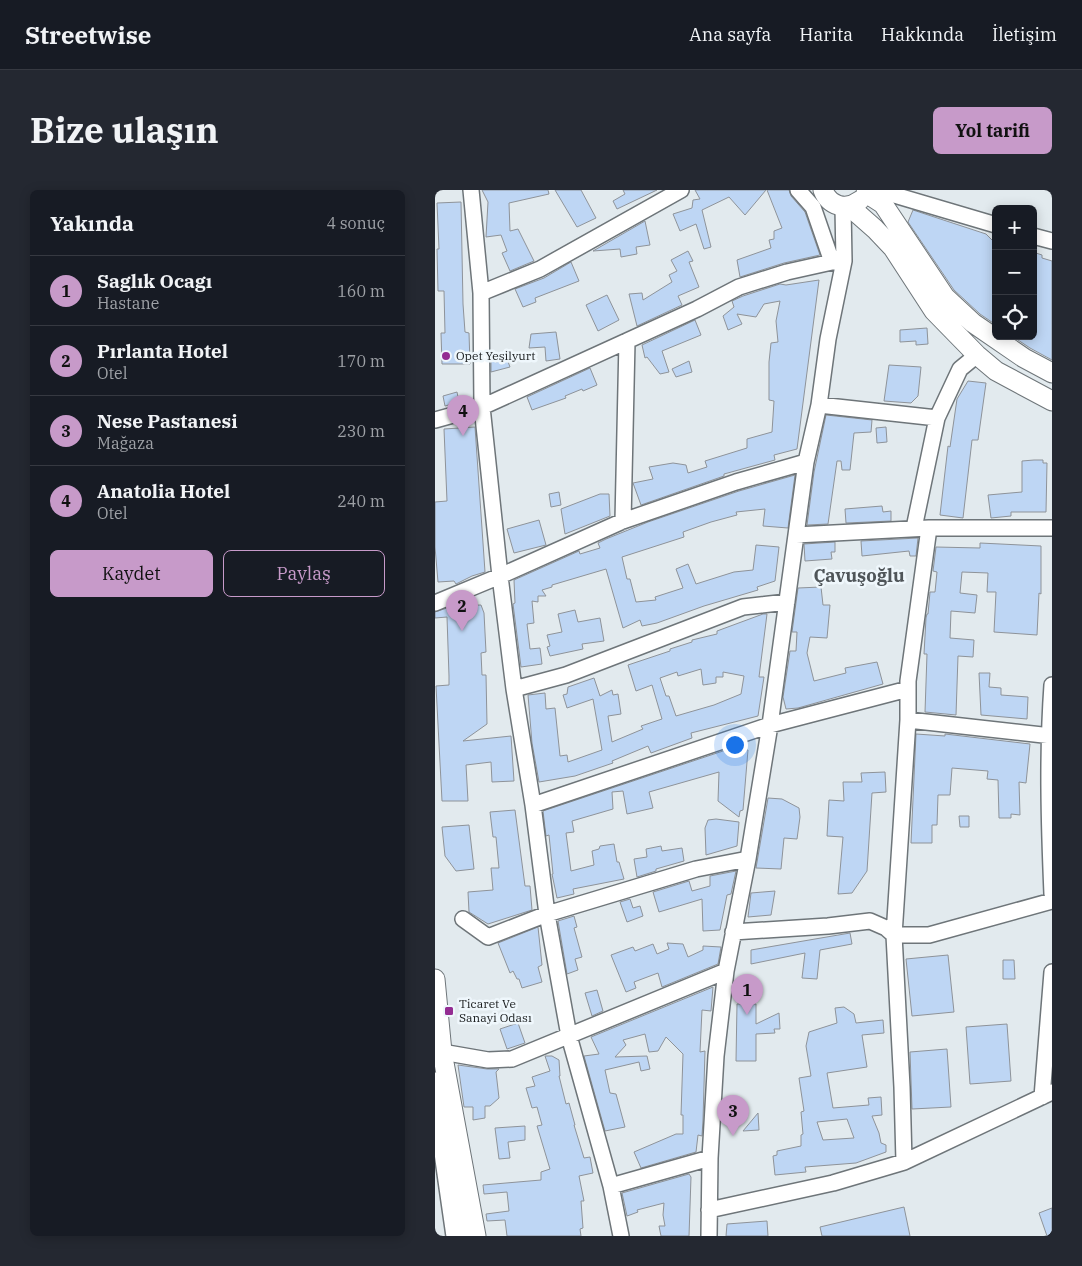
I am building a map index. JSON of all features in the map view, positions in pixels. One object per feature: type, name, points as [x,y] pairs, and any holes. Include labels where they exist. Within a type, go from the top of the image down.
[{"type":"highway","points":[[435,1082],[457,1236]]},
{"type":"main road","points":[[823,190],[829,200],[835,205],[846,207],[875,230],[893,248],[934,312],[977,356],[996,371],[1052,401]]},
{"type":"main road","points":[[846,207],[862,200],[867,191],[883,204],[945,297],[973,323],[1024,358],[1052,373]]},
{"type":"main road","points":[[435,979],[442,1052],[475,1236]]},
{"type":"street","points":[[471,190],[481,294],[482,407],[514,689],[533,805],[547,914],[569,1036],[611,1186],[621,1236]]},
{"type":"street","points":[[481,294],[540,269],[681,190]]},
{"type":"street","points":[[797,190],[813,207],[838,262]]},
{"type":"street","points":[[867,191],[898,196],[992,224]]},
{"type":"street","points":[[709,1236],[710,1158],[715,1056],[726,971],[748,859],[770,725],[806,462],[819,404],[846,207]]},
{"type":"street","points":[[1037,237],[1052,242]]},
{"type":"street","points":[[435,420],[482,407],[697,309],[739,287],[787,272],[838,262]]},
{"type":"street","points":[[623,521],[627,341]]},
{"type":"street","points":[[904,1162],[894,935],[909,720],[908,689],[922,528],[937,418],[960,369],[977,356]]},
{"type":"street","points":[[819,404],[937,418]]},
{"type":"street","points":[[435,603],[623,521],[736,482],[806,462]]},
{"type":"street","points":[[796,535],[922,528],[1052,528]]},
{"type":"street","points":[[514,689],[566,675],[743,607],[787,602]]},
{"type":"street","points":[[1052,686],[1048,808],[1052,894]]},
{"type":"street","points":[[533,805],[770,725],[908,689]]},
{"type":"street","points":[[909,720],[1050,735]]},
{"type":"street","points":[[463,919],[488,937],[547,914],[696,869],[748,859]]},
{"type":"street","points":[[733,932],[828,926],[871,921],[894,935],[929,935],[1052,901]]},
{"type":"street","points":[[442,1052],[488,1060],[512,1059],[726,971]]},
{"type":"street","points":[[709,1210],[833,1183],[904,1162],[1047,1095],[1052,972]]},
{"type":"street","points":[[611,1186],[710,1158]]},
{"type":"building","points":[[482,190],[548,190],[549,194],[509,203],[510,231],[518,229],[534,261],[510,271],[502,253],[507,251],[501,235],[486,237],[488,202]]},
{"type":"building","points":[[555,190],[581,190],[596,218],[577,227]]},
{"type":"building","points":[[623,190],[657,190],[617,209],[613,201],[625,194]]},
{"type":"building","points":[[695,190],[766,190],[745,215],[729,197],[702,210],[711,247],[704,249],[696,224],[680,231],[673,214],[692,208],[693,200],[700,199]]},
{"type":"building","points":[[767,190],[789,190],[791,196],[805,212],[820,255],[784,263],[740,277],[737,260],[771,248],[769,240],[774,239],[774,231],[782,228]]},
{"type":"building","points":[[461,202],[463,304],[465,332],[469,333],[470,364],[442,364],[441,333],[445,333],[444,291],[438,291],[437,203]]},
{"type":"building","points":[[913,210],[986,234],[992,240],[992,322],[954,290],[908,222]]},
{"type":"building","points":[[645,221],[650,245],[636,247],[637,254],[621,257],[620,249],[593,251]]},
{"type":"building","points":[[688,251],[693,261],[689,262],[699,287],[678,296],[682,305],[637,326],[629,294],[642,293],[643,300],[672,282],[669,275],[677,271],[671,260]]},
{"type":"building","points":[[1037,253],[1042,255],[1042,258],[1052,261],[1052,360],[1018,340],[1037,340]]},
{"type":"building","points":[[571,262],[579,281],[535,298],[536,302],[523,307],[515,289],[544,278]]},
{"type":"building","points":[[819,280],[797,449],[774,455],[775,460],[724,474],[724,476],[641,505],[633,483],[653,479],[649,467],[673,463],[686,465],[688,473],[707,467],[705,461],[747,448],[747,439],[772,432],[774,401],[769,400],[769,362],[771,343],[778,342],[776,321],[780,301],[764,304],[756,317],[737,314],[742,324],[728,330],[723,316],[734,307],[732,301],[743,296],[780,284],[786,285]]},
{"type":"building","points":[[607,295],[619,320],[598,331],[586,305]]},
{"type":"building","points":[[695,320],[701,335],[662,351],[669,372],[660,374],[647,357],[645,358],[642,345]]},
{"type":"building","points":[[927,328],[928,344],[916,345],[916,341],[900,342],[900,330]]},
{"type":"building","points":[[556,332],[560,359],[546,361],[545,347],[529,348],[531,334]]},
{"type":"building","points":[[507,359],[510,367],[491,372],[491,361],[496,360],[496,362]]},
{"type":"building","points":[[689,361],[692,372],[676,377],[672,369]]},
{"type":"building","points":[[889,365],[921,367],[918,396],[911,403],[884,401]]},
{"type":"building","points":[[590,368],[597,385],[583,391],[582,389],[565,396],[566,398],[532,410],[527,397]]},
{"type":"building","points":[[968,381],[986,383],[978,440],[972,440],[963,518],[940,515],[948,446],[950,447],[957,399]]},
{"type":"building","points":[[457,392],[459,402],[445,406],[443,396]]},
{"type":"building","points":[[826,415],[872,420],[871,432],[854,433],[850,470],[842,470],[841,461],[837,461],[828,524],[807,525],[814,472]]},
{"type":"building","points":[[475,427],[485,572],[456,584],[454,581],[438,582],[435,547],[435,502],[447,501],[444,429]]},
{"type":"building","points":[[886,427],[887,442],[877,443],[876,428]]},
{"type":"building","points":[[1043,460],[1043,463],[1047,463],[1046,512],[1011,512],[1011,516],[991,518],[988,495],[1022,492],[1022,461]]},
{"type":"building","points":[[795,475],[788,528],[763,526],[765,509],[736,512],[737,515],[683,532],[684,537],[622,557],[627,579],[630,579],[636,602],[656,600],[655,597],[683,588],[676,569],[688,564],[696,584],[734,572],[753,570],[756,545],[779,547],[775,581],[757,587],[758,590],[704,606],[657,623],[642,626],[640,620],[623,628],[606,569],[552,585],[552,587],[542,590],[546,596],[538,596],[538,602],[532,601],[534,623],[527,624],[530,649],[540,648],[542,664],[521,667],[513,604],[515,603],[514,580],[579,551],[580,554],[600,548],[598,543],[648,522],[739,491]]},
{"type":"building","points":[[559,492],[561,505],[551,507],[549,494]]},
{"type":"building","points":[[600,494],[609,494],[610,516],[565,534],[561,509]]},
{"type":"building","points":[[882,506],[883,512],[891,511],[891,521],[846,523],[845,509]]},
{"type":"building","points":[[539,520],[546,545],[514,553],[507,529]]},
{"type":"building","points":[[918,538],[916,556],[910,556],[909,551],[862,556],[861,541]]},
{"type":"building","points":[[835,542],[835,552],[831,552],[832,559],[805,561],[804,544]]},
{"type":"building","points":[[980,543],[1041,546],[1041,594],[1039,593],[1037,635],[994,632],[996,592],[987,592],[988,573],[962,572],[960,593],[977,595],[975,613],[951,611],[950,638],[974,640],[973,657],[958,656],[956,715],[925,712],[927,654],[924,654],[926,618],[930,592],[935,592],[937,572],[933,571],[936,547],[980,548]]},
{"type":"building","points":[[821,587],[823,605],[830,605],[827,638],[810,637],[807,653],[814,681],[846,673],[845,668],[877,662],[883,684],[798,708],[786,709],[783,697],[790,651],[796,651],[797,632],[792,632],[798,588]]},
{"type":"building","points":[[481,605],[484,613],[486,652],[481,653],[482,675],[486,675],[487,724],[463,741],[511,736],[514,781],[492,782],[491,762],[466,765],[468,801],[442,801],[436,686],[449,685],[447,617],[435,618],[435,612],[453,606]]},
{"type":"building","points":[[575,610],[578,622],[600,618],[604,641],[582,644],[583,649],[550,656],[547,647],[550,646],[547,635],[562,632],[558,614]]},
{"type":"building","points":[[767,614],[759,677],[764,677],[758,716],[691,733],[692,738],[651,753],[648,746],[612,761],[613,763],[575,776],[539,782],[532,743],[528,695],[545,693],[546,709],[555,708],[560,756],[567,755],[568,762],[602,750],[593,699],[567,708],[563,695],[567,694],[568,687],[594,678],[600,696],[612,690],[613,695],[618,694],[621,714],[608,716],[612,742],[643,729],[641,726],[662,719],[652,685],[636,691],[628,665],[670,651],[670,649],[692,642],[692,640],[717,634],[717,631]],"holes":[[[701,669],[703,685],[716,683],[716,677],[723,677],[723,672],[744,676],[741,694],[714,705],[676,716],[660,678],[677,672],[678,676]]]},
{"type":"building","points":[[979,673],[990,673],[989,687],[1001,688],[1001,695],[1028,697],[1027,719],[981,715]]},
{"type":"building","points":[[916,734],[945,736],[945,734],[1030,744],[1026,783],[1019,782],[1020,815],[1011,814],[1011,818],[999,818],[998,780],[987,779],[988,771],[952,768],[950,795],[938,795],[937,825],[932,825],[932,843],[911,843]]},
{"type":"building","points":[[729,749],[748,750],[743,810],[740,811],[739,817],[718,801],[719,772],[649,792],[653,808],[627,814],[623,791],[612,792],[613,809],[572,821],[574,832],[566,833],[571,871],[594,865],[592,851],[599,849],[600,846],[614,844],[617,862],[619,862],[624,879],[573,889],[574,894],[557,898],[552,874],[549,835],[546,836],[543,811]]},
{"type":"building","points":[[885,772],[886,792],[872,793],[867,871],[852,893],[838,894],[843,837],[827,836],[829,800],[844,801],[843,782],[862,782],[861,773]]},
{"type":"building","points":[[768,798],[782,799],[799,808],[800,817],[797,839],[784,838],[781,869],[756,868]]},
{"type":"building","points":[[515,810],[525,886],[530,886],[532,910],[488,924],[469,912],[468,892],[493,890],[491,868],[499,868],[496,837],[493,837],[490,812]]},
{"type":"building","points":[[959,816],[969,816],[969,827],[960,827]]},
{"type":"building","points":[[716,819],[739,822],[737,846],[706,855],[705,828],[708,820]]},
{"type":"building","points":[[469,825],[474,869],[456,871],[445,856],[442,827]]},
{"type":"building","points":[[661,846],[662,851],[682,848],[684,861],[637,877],[634,859],[647,857],[646,849]]},
{"type":"building","points":[[736,871],[731,894],[727,895],[720,930],[703,931],[702,899],[659,912],[653,892],[689,881],[692,891],[710,886],[710,876]]},
{"type":"building","points":[[775,891],[771,915],[748,917],[751,893]]},
{"type":"building","points":[[630,899],[633,908],[640,906],[643,916],[627,922],[620,902]]},
{"type":"building","points":[[574,916],[577,927],[574,928],[582,957],[575,959],[578,970],[567,974],[558,921]]},
{"type":"building","points":[[538,927],[542,965],[538,967],[542,982],[522,988],[519,979],[517,979],[513,971],[510,973],[498,943]]},
{"type":"building","points":[[850,933],[852,944],[820,950],[817,979],[802,978],[805,953],[751,964],[751,950]]},
{"type":"building","points":[[667,943],[683,944],[688,957],[703,950],[703,946],[721,947],[718,964],[662,987],[658,973],[634,982],[636,988],[626,992],[611,955],[633,947],[635,951],[653,944],[657,954],[669,949]]},
{"type":"building","points":[[948,955],[954,1012],[912,1016],[906,959]]},
{"type":"building","points":[[1003,960],[1014,960],[1015,979],[1003,979]]},
{"type":"building","points":[[713,987],[711,1011],[702,1010],[700,1052],[705,1051],[703,1120],[702,1136],[698,1135],[696,1152],[641,1168],[634,1152],[676,1134],[683,1134],[683,1115],[681,1115],[683,1054],[666,1037],[658,1051],[649,1052],[645,1034],[623,1040],[626,1045],[615,1057],[647,1056],[650,1069],[641,1071],[639,1062],[605,1070],[610,1093],[616,1094],[625,1127],[605,1131],[584,1056],[599,1054],[591,1037]]},
{"type":"building","points":[[597,990],[603,1011],[592,1016],[585,993]]},
{"type":"building","points":[[737,1004],[756,1004],[756,1024],[779,1013],[780,1029],[774,1029],[775,1033],[756,1034],[756,1061],[736,1061]]},
{"type":"building","points":[[844,1007],[854,1014],[856,1023],[883,1020],[884,1033],[862,1035],[867,1067],[827,1073],[833,1108],[869,1105],[868,1098],[881,1097],[882,1115],[872,1116],[881,1143],[886,1145],[886,1152],[856,1163],[805,1167],[806,1172],[775,1175],[773,1156],[777,1155],[777,1151],[801,1146],[801,1135],[803,1134],[801,1112],[804,1111],[799,1078],[811,1076],[806,1046],[809,1032],[837,1023],[835,1008]],"holes":[[[847,1119],[854,1138],[823,1140],[817,1122]]]},
{"type":"building","points":[[518,1023],[525,1043],[507,1049],[500,1029]]},
{"type":"building","points":[[1007,1024],[1011,1081],[970,1084],[966,1027]]},
{"type":"building","points":[[947,1049],[951,1107],[912,1109],[910,1052]]},
{"type":"building","points":[[545,1056],[552,1056],[559,1060],[559,1076],[566,1104],[569,1103],[584,1158],[590,1157],[593,1173],[579,1176],[584,1201],[581,1201],[583,1228],[580,1229],[581,1236],[507,1236],[505,1220],[487,1221],[486,1214],[509,1211],[507,1192],[484,1194],[483,1185],[541,1180],[541,1172],[550,1169],[537,1126],[542,1125],[537,1107],[532,1108],[526,1088],[535,1086],[532,1077],[550,1071]]},
{"type":"building","points":[[458,1065],[499,1069],[496,1072],[499,1098],[490,1106],[485,1106],[485,1118],[473,1120],[473,1107],[464,1107]]},
{"type":"building","points":[[758,1113],[759,1130],[743,1131]]},
{"type":"building","points":[[525,1126],[525,1140],[508,1142],[510,1158],[499,1159],[495,1128]]},
{"type":"building","points":[[689,1174],[691,1177],[689,1236],[661,1236],[659,1226],[665,1226],[663,1215],[664,1203],[637,1210],[638,1212],[627,1216],[622,1193]]},
{"type":"building","points":[[904,1207],[910,1236],[822,1236],[820,1227]]},
{"type":"building","points":[[1052,1208],[1052,1236],[1047,1236],[1039,1213]]},
{"type":"building","points":[[767,1221],[768,1236],[726,1236],[727,1224]]},
{"type":"place","name":"Opet Yeşilyurt","points":[[446,356]]},
{"type":"place","name":"Anatolia Hotel","points":[[463,436]]},
{"type":"place","name":"Pırlanta Hotel","points":[[462,631]]},
{"type":"place","name":"Ticaret Ve Sanayi Odası","points":[[449,1011]]},
{"type":"place","name":"Saglık Ocagı","points":[[747,1015]]},
{"type":"place","name":"Nese Pastanesi","points":[[733,1136]]},
{"type":"district","name":"Çavuşoğlu","points":[[859,576]]}]
